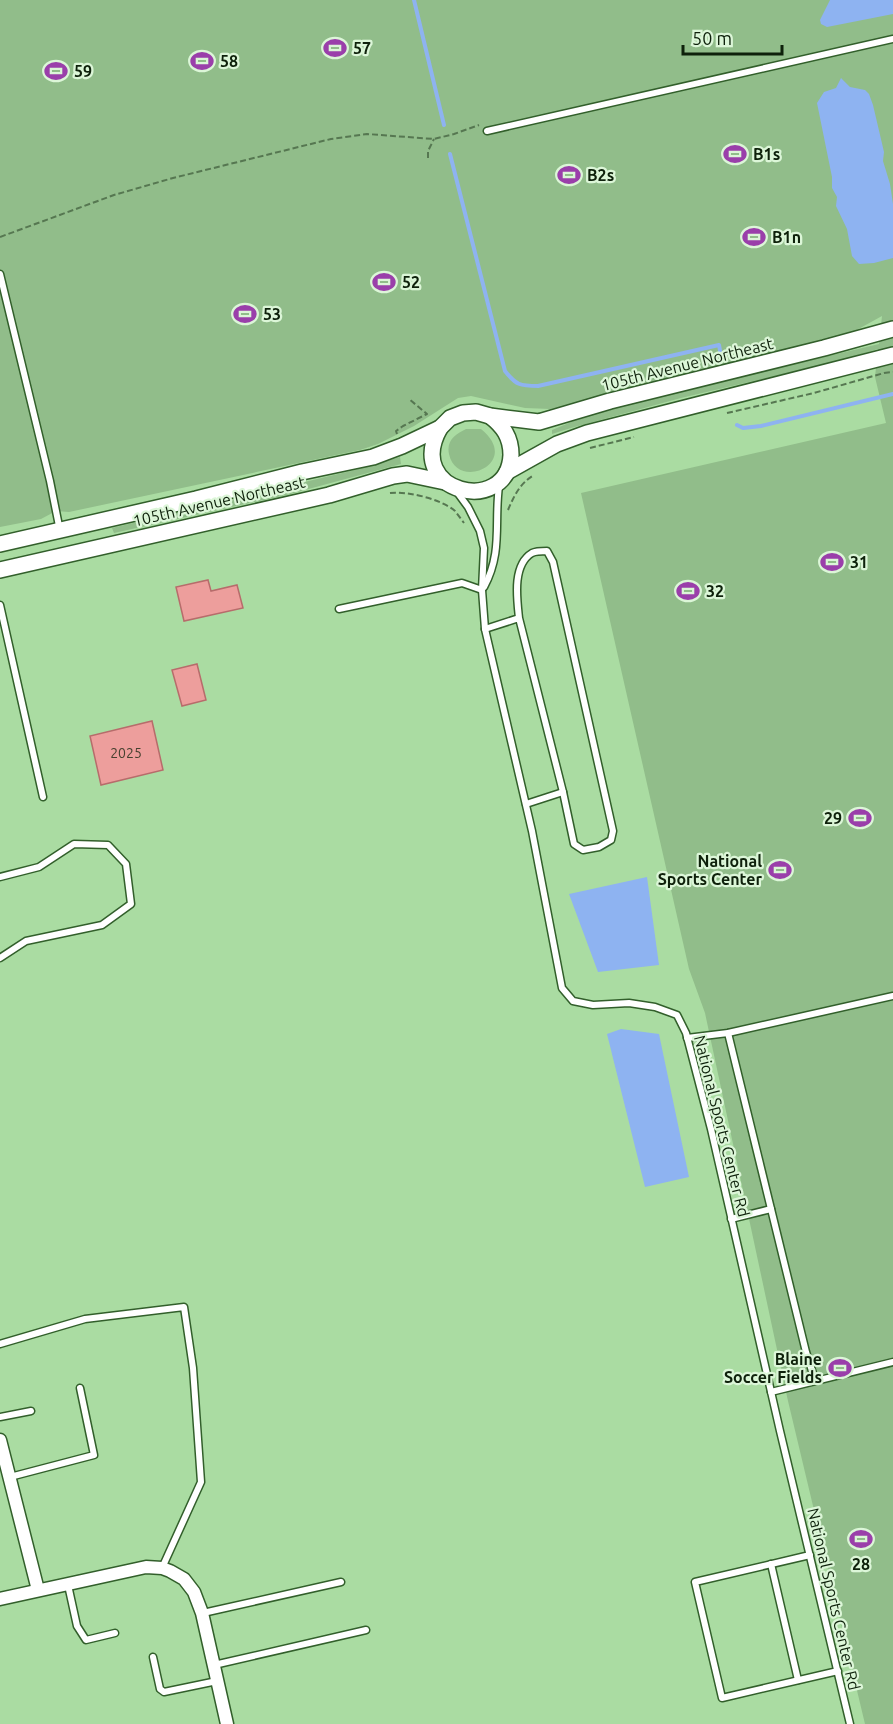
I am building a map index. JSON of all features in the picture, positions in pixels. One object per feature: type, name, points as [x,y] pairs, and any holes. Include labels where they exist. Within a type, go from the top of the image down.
[{"type":"street","name":"105th Avenue Northeast","points":[[0,544],[373,457],[440,428],[450,418],[463,413],[476,412],[539,422],[610,401],[893,329]]},
{"type":"street","name":"105th Avenue Northeast","points":[[0,570],[329,495],[393,476],[407,474],[474,492],[492,486],[503,476],[557,444],[587,433],[893,356]]},
{"type":"street","points":[[490,416],[507,434],[511,446],[511,458],[503,476]]},
{"type":"street","points":[[440,428],[431,450],[433,462],[437,473],[450,485]]},
{"type":"street","points":[[0,1440],[3,1462],[9,1477],[38,1590]]},
{"type":"street","points":[[0,1599],[146,1566],[162,1568],[184,1579],[194,1592],[202,1613],[227,1724]]},
{"type":"lane","points":[[487,131],[893,39]]},
{"type":"lane","points":[[0,274],[60,531]]},
{"type":"lane","points":[[339,609],[462,583],[482,590],[491,573],[497,546],[497,518],[503,476]]},
{"type":"lane","name":"National Sports Center Rd","points":[[450,485],[468,507],[480,531],[484,548],[482,590],[485,629],[526,804],[562,988],[573,1001],[593,1005],[629,1003],[655,1007],[677,1016],[687,1038],[711,1130],[850,1724]]},
{"type":"lane","points":[[547,551],[553,562],[613,831],[611,840],[599,847],[584,850],[574,844],[519,618],[516,586],[524,561],[534,552],[547,551]]},
{"type":"lane","points":[[0,605],[43,797]]},
{"type":"lane","points":[[485,629],[519,618]]},
{"type":"lane","points":[[526,804],[563,792]]},
{"type":"lane","points":[[0,877],[39,867],[74,844],[108,845],[126,864],[131,904],[102,925],[26,941],[0,958]]},
{"type":"lane","points":[[687,1038],[728,1033],[893,996]]},
{"type":"lane","points":[[728,1033],[806,1352],[815,1380]]},
{"type":"lane","points":[[731,1219],[771,1209]]},
{"type":"lane","points":[[0,1344],[85,1319],[184,1307],[193,1368],[201,1482],[162,1568]]},
{"type":"lane","points":[[771,1392],[893,1362]]},
{"type":"lane","points":[[9,1477],[94,1455],[80,1388]]},
{"type":"lane","points":[[0,1417],[31,1411]]},
{"type":"lane","points":[[810,1555],[695,1582],[722,1698],[838,1671]]},
{"type":"lane","points":[[771,1564],[798,1680]]},
{"type":"lane","points":[[202,1613],[341,1582]]},
{"type":"lane","points":[[68,1584],[77,1626],[86,1640],[116,1633]]},
{"type":"lane","points":[[214,1665],[366,1630]]},
{"type":"lane","points":[[153,1657],[160,1689],[164,1692],[217,1681]]},
{"type":"path","points":[[0,237],[114,195],[331,139],[366,134],[434,139],[453,135],[485,123]]},
{"type":"path","points":[[428,158],[428,151],[434,139]]},
{"type":"path","points":[[728,413],[893,372]]},
{"type":"path","points":[[409,399],[427,414]]},
{"type":"path","points":[[582,450],[638,436]]},
{"type":"path","points":[[506,514],[515,493],[528,478],[537,473]]},
{"type":"path","points":[[388,493],[403,492],[439,502],[454,511],[464,523]]},
{"type":"green space","name":"National Sports Center","points":[[0,0],[893,0],[893,1724],[865,1724],[788,1401],[705,1013],[689,969],[581,493],[886,423],[875,377],[878,349],[835,362],[681,398],[552,434],[552,430],[576,420],[642,400],[879,344],[882,316],[824,348],[610,401],[550,409],[525,408],[471,396],[458,398],[414,426],[378,444],[360,450],[69,512],[56,511],[41,519],[0,527]]},
{"type":"green space","points":[[466,429],[481,429],[492,441],[495,453],[491,462],[474,472],[463,471],[454,465],[448,449],[455,435]]},
{"type":"green space","points":[[400,457],[401,464],[290,494],[114,533],[112,528],[355,470]]},
{"type":"water","points":[[830,0],[893,0],[893,14],[827,27],[821,24],[820,20]]},
{"type":"water","points":[[841,78],[850,87],[865,90],[869,94],[890,184],[893,204],[893,258],[874,263],[859,264],[852,256],[847,229],[836,206],[837,197],[832,188],[832,177],[817,103],[824,92],[836,88]]},
{"type":"water","points":[[647,877],[659,965],[598,972],[569,894]]},
{"type":"water","points":[[621,1029],[659,1034],[689,1177],[645,1187],[607,1034]]},
{"type":"building","points":[[208,580],[211,591],[237,585],[243,608],[184,621],[176,587]]},
{"type":"building","points":[[197,664],[206,700],[182,706],[172,670]]},
{"type":"building","points":[[152,721],[163,770],[101,785],[90,736]]},
{"type":"waterway","points":[[414,0],[444,125]]},
{"type":"waterway","points":[[450,154],[505,371],[516,382],[538,386],[719,345],[721,356]]},
{"type":"waterway","points":[[737,425],[743,428],[761,426],[893,394]]},
{"type":"place","name":"57","points":[[335,48]]},
{"type":"place","name":"58","points":[[202,61]]},
{"type":"place","name":"59","points":[[56,71]]},
{"type":"place","name":"B1s","points":[[735,154]]},
{"type":"place","name":"B2s","points":[[569,175]]},
{"type":"place","name":"B1n","points":[[754,237]]},
{"type":"place","name":"52","points":[[384,282]]},
{"type":"place","name":"53","points":[[245,314]]},
{"type":"place","name":"31","points":[[832,562]]},
{"type":"place","name":"32","points":[[688,591]]},
{"type":"place","name":"29","points":[[860,818]]},
{"type":"place","name":"National Sports Center","points":[[780,870]]},
{"type":"place","name":"Blaine Soccer Fields","points":[[840,1368]]},
{"type":"place","name":"28","points":[[861,1539]]}]
